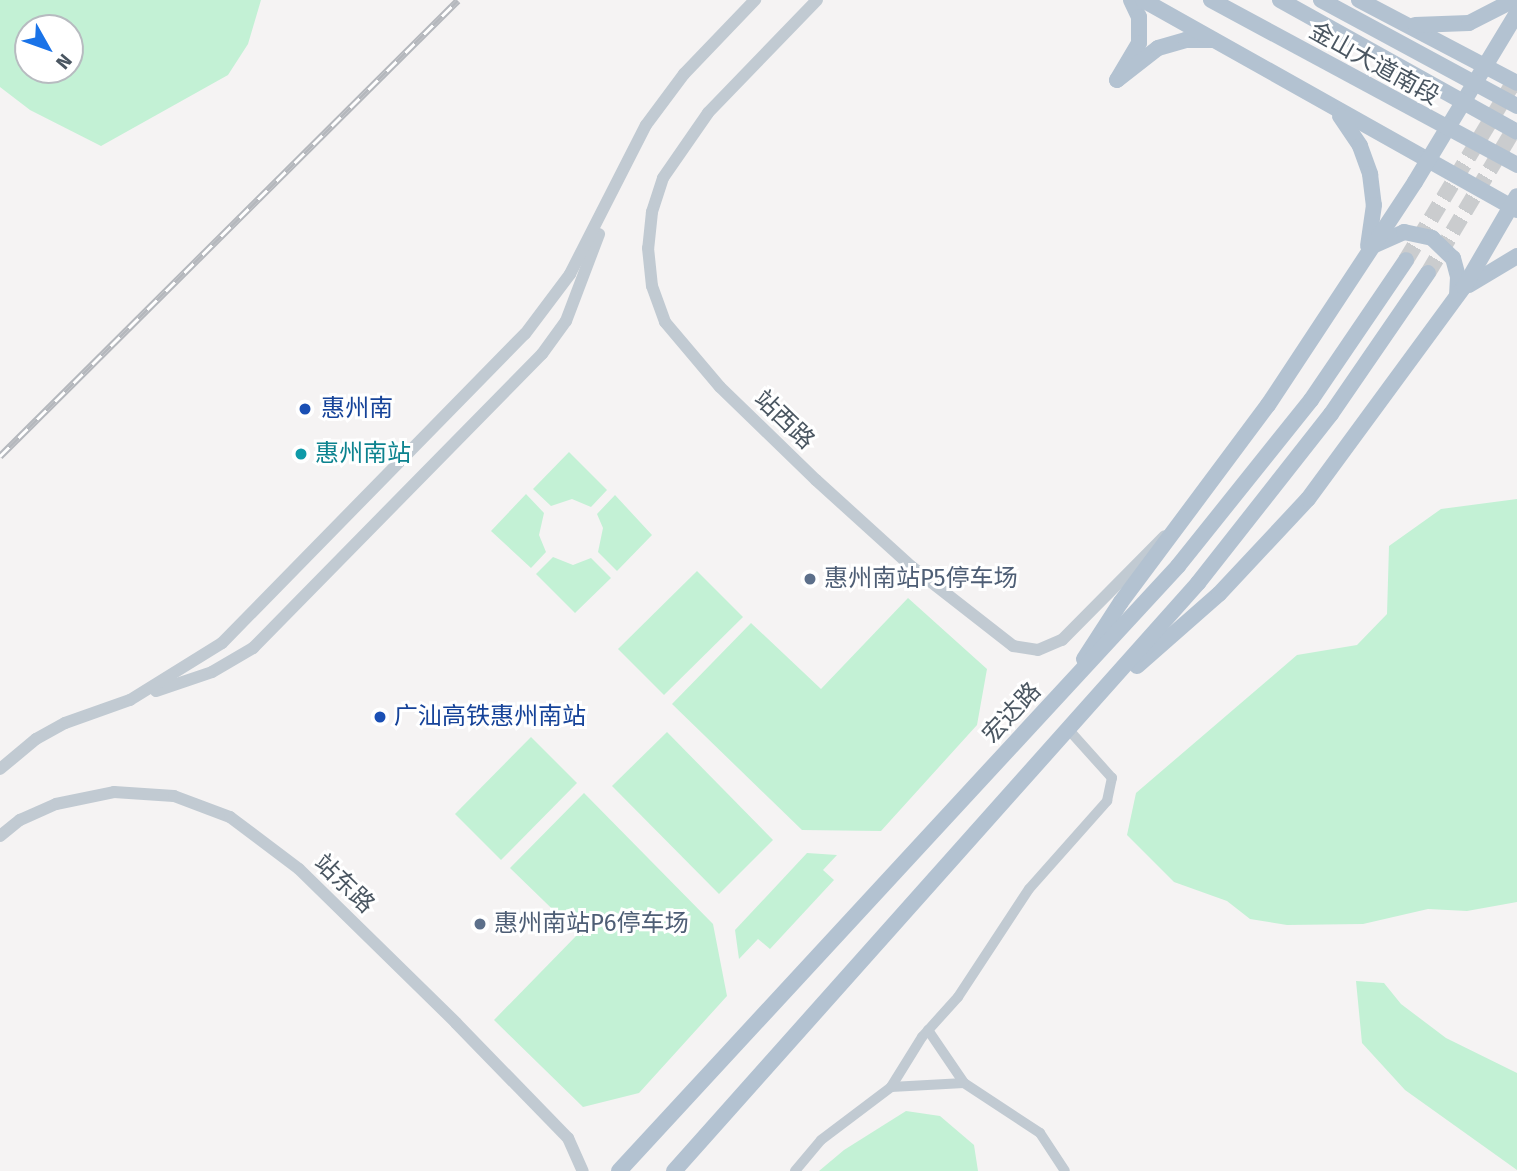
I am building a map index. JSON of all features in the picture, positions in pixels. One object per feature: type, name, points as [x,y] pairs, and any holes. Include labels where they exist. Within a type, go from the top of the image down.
[{"type":"main road","points":[[1131,0],[1139,18],[1139,43],[1117,79],[1158,48],[1186,40],[1215,40]]},
{"type":"main road","points":[[1091,707],[1219,594],[1308,499],[1447,311],[1515,204],[1334,108],[1143,0]]},
{"type":"main road","name":"金山大道南段","points":[[1211,0],[1517,165]]},
{"type":"main road","name":"金山大道南段","points":[[1280,0],[1517,132]]},
{"type":"main road","points":[[1321,0],[1517,106]]},
{"type":"main road","points":[[1359,0],[1517,83]]},
{"type":"main road","points":[[1399,21],[1455,26],[1482,19],[1514,0]]},
{"type":"main road","points":[[1068,686],[1121,602],[1268,405],[1429,160],[1517,13]]},
{"type":"main road","points":[[1334,108],[1360,146],[1370,174],[1373,220],[1360,265]]},
{"type":"main road","points":[[1371,248],[1404,232],[1432,238],[1447,250],[1457,268],[1456,297]]},
{"type":"main road","points":[[1447,311],[1480,276],[1517,256]]},
{"type":"main road","name":"宏达路","points":[[619,1171],[1178,566],[1311,400],[1406,260]]},
{"type":"main road","points":[[674,1171],[1091,707],[1198,583],[1323,425],[1428,273]]},
{"type":"street","points":[[0,769],[36,739],[65,723],[212,672],[253,648],[542,354],[566,321],[630,153],[663,101],[755,0]]},
{"type":"street","name":"站西路","points":[[817,0],[708,113],[663,178],[652,212],[648,248],[652,286],[665,322],[720,387],[783,449],[912,567],[1013,646],[1038,650],[1062,640],[1148,550],[1178,524]]},
{"type":"street","points":[[130,700],[222,643],[525,334],[570,274],[610,200]]},
{"type":"street","points":[[794,1171],[821,1140],[891,1087],[928,1030],[958,997],[1029,889],[1107,801],[1112,778],[1069,730]]},
{"type":"street","name":"站东路","points":[[0,836],[47,807],[114,792],[174,796],[230,817],[299,869],[456,1023],[568,1138],[583,1171]]},
{"type":"street","points":[[928,1030],[964,1083],[1040,1133],[1065,1171]]},
{"type":"street","points":[[891,1087],[964,1083]]},
{"type":"green space","points":[[0,0],[261,0],[248,44],[228,75],[101,146],[30,110],[0,87]]},
{"type":"green space","points":[[569,452],[607,490],[591,507],[572,499],[551,506],[533,489]]},
{"type":"green space","points":[[526,494],[544,513],[539,535],[546,552],[531,568],[491,531]]},
{"type":"green space","points":[[615,495],[652,535],[617,571],[598,552],[603,528],[597,514]]},
{"type":"green space","points":[[1517,499],[1517,902],[1467,911],[1428,909],[1363,924],[1287,925],[1250,919],[1227,901],[1174,882],[1127,835],[1136,793],[1297,655],[1357,645],[1387,614],[1389,546],[1441,509]]},
{"type":"green space","points":[[553,557],[573,565],[591,558],[611,578],[575,613],[536,574]]},
{"type":"green space","points":[[697,571],[743,617],[664,695],[618,649]]},
{"type":"green space","points":[[908,598],[987,669],[977,725],[881,831],[802,830],[672,704],[751,623],[821,689]]},
{"type":"green space","points":[[667,732],[773,840],[719,894],[612,786]]},
{"type":"green space","points":[[531,737],[577,783],[501,860],[455,814]]},
{"type":"green space","points":[[584,793],[713,924],[727,996],[639,1093],[583,1107],[494,1020],[578,934],[510,868]]},
{"type":"green space","points":[[807,853],[837,855],[823,870],[834,880],[770,949],[758,939],[739,959],[735,930]]},
{"type":"green space","points":[[1356,981],[1384,983],[1401,1004],[1446,1038],[1517,1073],[1517,1170],[1405,1090],[1362,1043]]},
{"type":"green space","points":[[906,1111],[940,1116],[974,1145],[978,1171],[819,1171],[844,1150]]},
{"type":"tunnel","points":[[1406,260],[1517,77]]},
{"type":"tunnel","points":[[1428,273],[1517,124]]},
{"type":"railway","points":[[0,456],[458,0]]},
{"type":"place","name":"惠州南","points":[[305,409]]},
{"type":"place","name":"惠州南站","points":[[301,454]]},
{"type":"place","name":"惠州南站P5停车场","points":[[810,579]]},
{"type":"place","name":"广汕高铁惠州南站","points":[[380,717]]},
{"type":"place","name":"惠州南站P6停车场","points":[[480,924]]}]
